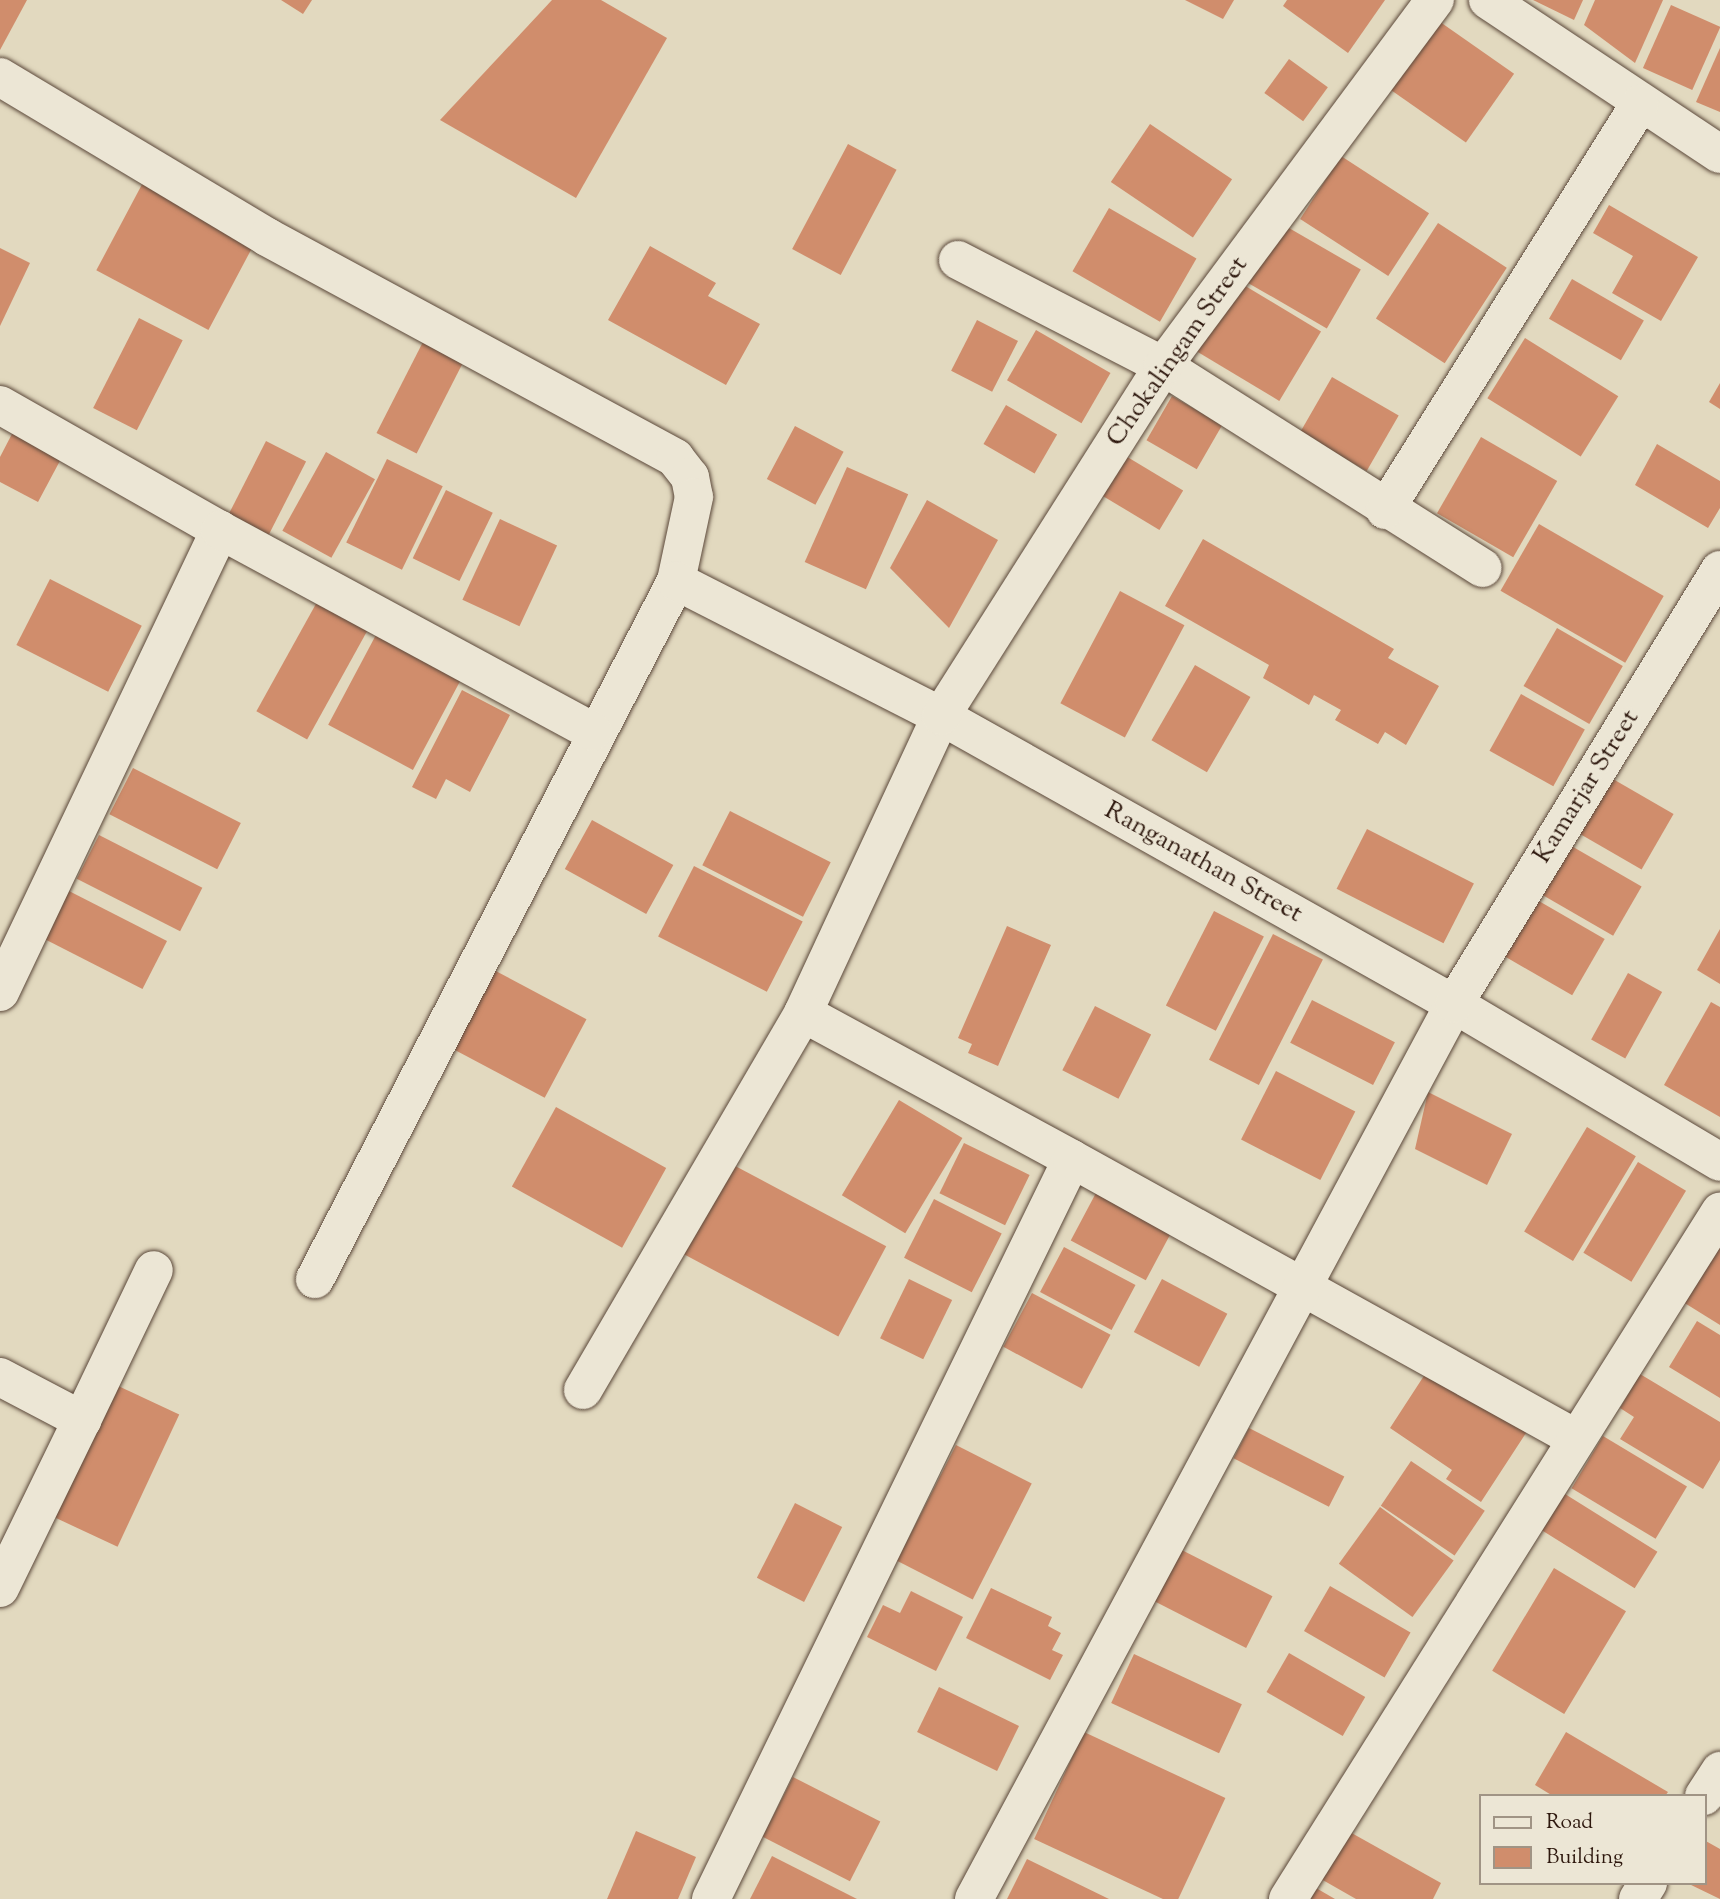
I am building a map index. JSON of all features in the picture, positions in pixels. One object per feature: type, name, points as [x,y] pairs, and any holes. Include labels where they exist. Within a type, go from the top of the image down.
[{"type":"street","name":"Chokalingam Street","points":[[583,1390],[803,1013],[940,716],[1163,366],[1435,0]]},
{"type":"street","points":[[1488,0],[1640,104],[1720,154]]},
{"type":"street","points":[[0,77],[267,237],[675,458],[690,477],[694,497],[676,581],[593,732],[315,1279]]},
{"type":"street","points":[[1385,510],[1640,104]]},
{"type":"street","points":[[958,260],[1163,366],[1385,510],[1483,568]]},
{"type":"street","points":[[0,405],[220,530],[593,732]]},
{"type":"street","points":[[0,992],[220,530]]},
{"type":"street","name":"Kamarjar Street","points":[[974,1899],[1454,1004],[1720,570]]},
{"type":"street","name":"Ranganathan Street","points":[[676,581],[940,716],[1454,1004],[1720,1162]]},
{"type":"street","points":[[803,1013],[1577,1439]]},
{"type":"street","points":[[711,1899],[1072,1159]]},
{"type":"street","points":[[1288,1899],[1720,1212]]},
{"type":"street","points":[[0,1587],[154,1270]]},
{"type":"street","points":[[0,1377],[82,1420]]},
{"type":"street","points":[[1705,1794],[1720,1771]]},
{"type":"building","points":[[0,0],[27,0],[0,50]]},
{"type":"building","points":[[281,0],[312,0],[303,14]]},
{"type":"building","points":[[552,0],[601,0],[667,38],[576,198],[440,120]]},
{"type":"building","points":[[1185,0],[1234,0],[1223,19]]},
{"type":"building","points":[[1287,0],[1385,0],[1348,53],[1283,6]]},
{"type":"building","points":[[1533,0],[1583,0],[1574,20]]},
{"type":"building","points":[[1595,0],[1663,0],[1635,63],[1584,25]]},
{"type":"building","points":[[1671,5],[1720,27],[1692,90],[1643,68]]},
{"type":"building","points":[[1433,17],[1514,74],[1466,143],[1385,86]]},
{"type":"building","points":[[1720,48],[1720,112],[1696,102]]},
{"type":"building","points":[[1289,59],[1328,87],[1303,121],[1264,93]]},
{"type":"building","points":[[1150,124],[1232,179],[1193,237],[1111,182]]},
{"type":"building","points":[[848,144],[897,170],[841,275],[792,249]]},
{"type":"building","points":[[1341,156],[1429,213],[1388,276],[1300,219]]},
{"type":"building","points":[[147,175],[259,235],[208,330],[96,270]]},
{"type":"building","points":[[1609,205],[1698,257],[1661,321],[1612,293],[1633,256],[1593,233]]},
{"type":"building","points":[[1109,208],[1196,258],[1160,322],[1072,271]]},
{"type":"building","points":[[1438,223],[1507,268],[1445,363],[1376,319]]},
{"type":"building","points":[[1282,224],[1361,270],[1327,328],[1248,283]]},
{"type":"building","points":[[650,246],[716,283],[708,296],[760,324],[726,385],[608,320]]},
{"type":"building","points":[[0,248],[30,263],[0,326]]},
{"type":"building","points":[[1572,279],[1644,320],[1621,360],[1549,319]]},
{"type":"building","points":[[1237,281],[1321,331],[1279,401],[1195,350]]},
{"type":"building","points":[[139,318],[183,340],[137,430],[93,408]]},
{"type":"building","points":[[977,320],[1018,341],[992,392],[951,371]]},
{"type":"building","points":[[1036,330],[1110,373],[1081,423],[1007,380]]},
{"type":"building","points":[[426,336],[466,356],[417,454],[377,433]]},
{"type":"building","points":[[1525,338],[1618,396],[1581,457],[1487,398]]},
{"type":"building","points":[[1332,377],[1399,415],[1367,471],[1300,432]]},
{"type":"building","points":[[1720,383],[1720,409],[1709,402]]},
{"type":"building","points":[[1172,396],[1222,425],[1197,469],[1146,440]]},
{"type":"building","points":[[1006,405],[1057,434],[1035,473],[984,444]]},
{"type":"building","points":[[795,426],[844,452],[815,505],[767,479]]},
{"type":"building","points":[[13,432],[62,457],[38,502],[0,482],[0,457]]},
{"type":"building","points":[[1481,437],[1557,481],[1513,557],[1437,513]]},
{"type":"building","points":[[266,441],[306,461],[269,534],[229,514]]},
{"type":"building","points":[[1657,444],[1720,481],[1720,508],[1708,528],[1635,485]]},
{"type":"building","points":[[326,452],[375,479],[331,558],[282,531]]},
{"type":"building","points":[[1124,455],[1183,491],[1159,530],[1100,494]]},
{"type":"building","points":[[387,459],[443,486],[402,570],[346,543]]},
{"type":"building","points":[[847,467],[908,494],[866,589],[805,562]]},
{"type":"building","points":[[446,490],[493,513],[459,581],[413,558]]},
{"type":"building","points":[[927,500],[998,540],[949,628],[890,568]]},
{"type":"building","points":[[500,519],[557,546],[519,626],[462,600]]},
{"type":"building","points":[[1539,524],[1664,596],[1625,663],[1500,591]]},
{"type":"building","points":[[1203,539],[1394,649],[1388,658],[1439,686],[1406,745],[1385,732],[1378,744],[1335,720],[1341,710],[1314,695],[1309,705],[1263,678],[1269,665],[1165,606]]},
{"type":"building","points":[[50,579],[142,626],[108,692],[16,645]]},
{"type":"building","points":[[1120,591],[1184,625],[1125,737],[1060,703]]},
{"type":"building","points":[[317,602],[368,630],[307,739],[256,711]]},
{"type":"building","points":[[1557,628],[1623,666],[1589,724],[1524,686]]},
{"type":"building","points":[[377,633],[462,678],[413,770],[328,725]]},
{"type":"building","points":[[1195,665],[1250,697],[1207,772],[1152,740]]},
{"type":"building","points":[[462,690],[510,715],[470,792],[446,779],[436,799],[412,787]]},
{"type":"building","points":[[1521,694],[1585,729],[1553,786],[1489,751]]},
{"type":"building","points":[[133,768],[241,823],[217,869],[109,814]]},
{"type":"building","points":[[1606,775],[1674,814],[1642,869],[1574,830]]},
{"type":"building","points":[[730,811],[831,862],[803,917],[702,865]]},
{"type":"building","points":[[592,820],[673,865],[646,914],[565,869]]},
{"type":"building","points":[[1367,829],[1474,883],[1444,943],[1337,889]]},
{"type":"building","points":[[99,835],[202,888],[180,931],[77,879]]},
{"type":"building","points":[[1568,844],[1642,886],[1613,936],[1540,893]]},
{"type":"building","points":[[694,866],[803,921],[767,992],[658,936]]},
{"type":"building","points":[[69,891],[167,941],[142,989],[44,939]]},
{"type":"building","points":[[1525,893],[1605,939],[1572,995],[1492,949]]},
{"type":"building","points":[[1214,911],[1264,936],[1216,1031],[1166,1005]]},
{"type":"building","points":[[1007,926],[1051,945],[998,1066],[968,1053],[972,1044],[958,1038]]},
{"type":"building","points":[[1720,929],[1720,984],[1697,970]]},
{"type":"building","points":[[1273,934],[1323,959],[1259,1085],[1209,1060]]},
{"type":"building","points":[[492,969],[586,1019],[545,1098],[450,1048]]},
{"type":"building","points":[[1628,973],[1662,992],[1625,1058],[1591,1039]]},
{"type":"building","points":[[1312,1000],[1395,1042],[1373,1085],[1290,1043]]},
{"type":"building","points":[[1711,1002],[1720,1007],[1720,1117],[1664,1085]]},
{"type":"building","points":[[1095,1006],[1151,1035],[1118,1099],[1062,1070]]},
{"type":"building","points":[[1276,1071],[1355,1111],[1320,1180],[1241,1140]]},
{"type":"building","points":[[1428,1092],[1512,1134],[1487,1185],[1415,1149]]},
{"type":"building","points":[[899,1100],[962,1138],[905,1233],[842,1195]]},
{"type":"building","points":[[556,1107],[666,1168],[622,1248],[512,1187]]},
{"type":"building","points":[[1587,1127],[1636,1156],[1573,1261],[1524,1232]]},
{"type":"building","points":[[964,1143],[1030,1175],[1005,1225],[939,1193]]},
{"type":"building","points":[[722,1159],[886,1246],[838,1336],[674,1249]]},
{"type":"building","points":[[1638,1162],[1686,1191],[1631,1282],[1583,1253]]},
{"type":"building","points":[[1097,1191],[1172,1231],[1146,1280],[1071,1240]]},
{"type":"building","points":[[934,1199],[1002,1234],[972,1292],[904,1258]]},
{"type":"building","points":[[1720,1241],[1720,1325],[1683,1302]]},
{"type":"building","points":[[1064,1247],[1136,1285],[1112,1330],[1040,1292]]},
{"type":"building","points":[[909,1279],[952,1300],[923,1359],[880,1338]]},
{"type":"building","points":[[1162,1279],[1227,1314],[1199,1367],[1134,1332]]},
{"type":"building","points":[[1032,1293],[1111,1335],[1082,1389],[1003,1347]]},
{"type":"building","points":[[1697,1321],[1720,1335],[1720,1398],[1669,1367]]},
{"type":"building","points":[[1431,1365],[1528,1430],[1481,1502],[1446,1479],[1452,1470],[1390,1428]]},
{"type":"building","points":[[1640,1374],[1720,1422],[1720,1460],[1703,1489],[1620,1439],[1634,1417],[1620,1408]]},
{"type":"building","points":[[114,1384],[179,1414],[118,1547],[52,1516]]},
{"type":"building","points":[[1249,1428],[1344,1477],[1329,1507],[1234,1458]]},
{"type":"building","points":[[1603,1436],[1687,1486],[1656,1539],[1572,1488]]},
{"type":"building","points":[[956,1445],[1032,1484],[973,1599],[897,1561]]},
{"type":"building","points":[[1411,1461],[1485,1511],[1455,1556],[1381,1506]]},
{"type":"building","points":[[1565,1494],[1657,1552],[1635,1588],[1542,1530]]},
{"type":"building","points":[[795,1503],[842,1527],[804,1602],[757,1578]]},
{"type":"building","points":[[1380,1507],[1454,1560],[1412,1617],[1339,1564]]},
{"type":"building","points":[[1170,1544],[1272,1596],[1246,1648],[1144,1596]]},
{"type":"building","points":[[1554,1568],[1626,1611],[1564,1714],[1492,1671]]},
{"type":"building","points":[[1330,1586],[1411,1632],[1385,1678],[1304,1631]]},
{"type":"building","points":[[991,1588],[1052,1617],[1048,1626],[1061,1633],[1052,1650],[1063,1655],[1050,1680],[966,1638]]},
{"type":"building","points":[[911,1591],[963,1617],[936,1671],[867,1637],[883,1605],[900,1613]]},
{"type":"building","points":[[1289,1653],[1365,1697],[1343,1736],[1266,1692]]},
{"type":"building","points":[[1134,1654],[1242,1704],[1219,1753],[1111,1703]]},
{"type":"building","points":[[939,1687],[1019,1726],[997,1771],[917,1732]]},
{"type":"building","points":[[1084,1732],[1225,1798],[1178,1899],[1163,1899],[1034,1839]]},
{"type":"building","points":[[1566,1732],[1668,1792],[1550,1794],[1535,1785]]},
{"type":"building","points":[[793,1777],[880,1821],[850,1881],[763,1837]]},
{"type":"building","points":[[636,1831],[696,1857],[678,1899],[607,1899]]},
{"type":"building","points":[[1348,1831],[1441,1883],[1433,1899],[1356,1899],[1321,1879]]},
{"type":"building","points":[[1706,1841],[1720,1849],[1720,1899],[1691,1885],[1706,1885]]},
{"type":"building","points":[[772,1856],[857,1899],[750,1899]]},
{"type":"building","points":[[1027,1859],[1109,1899],[1007,1899]]},
{"type":"building","points":[[1316,1888],[1335,1899],[1310,1899]]}]
